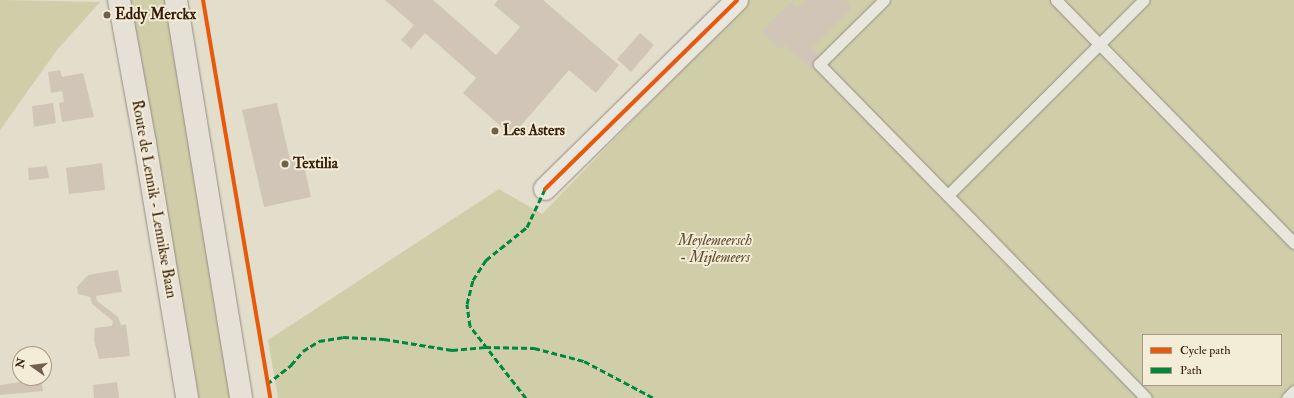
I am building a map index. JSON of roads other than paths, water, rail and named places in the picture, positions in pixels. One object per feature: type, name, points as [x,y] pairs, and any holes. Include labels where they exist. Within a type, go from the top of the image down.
[{"type":"main road","name":"Route de Lennik - Lennikse Baan","points":[[119,0],[145,143],[187,398]]},
{"type":"main road","points":[[176,0],[241,398]]},
{"type":"street","points":[[545,189],[737,0]]},
{"type":"lane","points":[[884,0],[820,64],[1146,398]]},
{"type":"lane","points":[[1056,0],[1294,243]]},
{"type":"lane","points":[[948,195],[1144,0]]},
{"type":"lane","points":[[1287,398],[1294,391]]},
{"type":"place","name":"Eddy Merckx","points":[[107,15]]},
{"type":"place","name":"Les Asters","points":[[495,131]]},
{"type":"place","name":"Textilia","points":[[285,164]]},
{"type":"park label","name":"Meylemeersch - Mijlemeers","points":[[715,248]]}]
